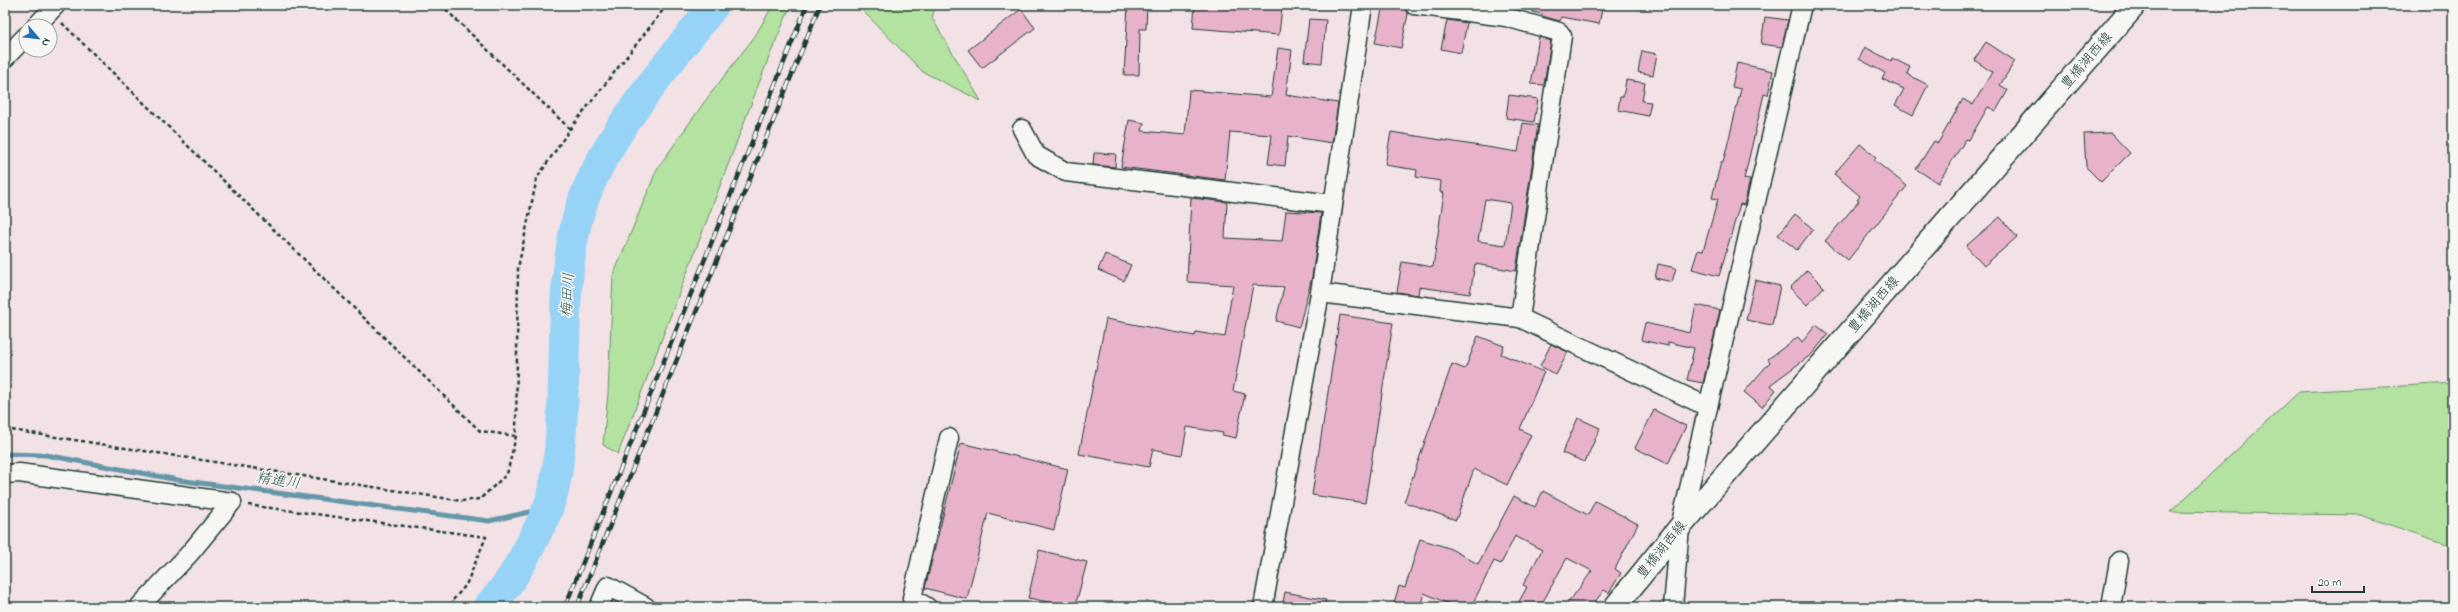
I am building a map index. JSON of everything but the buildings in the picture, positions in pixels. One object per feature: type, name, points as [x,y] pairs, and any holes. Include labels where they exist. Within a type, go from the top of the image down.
[{"type":"main road","name":"豊橋湖西線","points":[[1615,607],[1680,527],[2135,5]]},
{"type":"street","points":[[1264,607],[1320,293],[1363,5]]},
{"type":"street","points":[[1414,5],[1507,11],[1560,32],[1562,36],[1520,318]]},
{"type":"street","points":[[1672,607],[1680,527],[1802,5]]},
{"type":"street","points":[[44,18],[53,8]]},
{"type":"street","points":[[5,58],[18,44]]},
{"type":"street","points":[[1022,129],[1036,155],[1066,172],[1333,204]]},
{"type":"street","points":[[1320,293],[1520,318],[1708,407]]},
{"type":"street","points":[[927,607],[912,598],[949,438]]},
{"type":"street","points":[[5,474],[19,473],[232,502]]},
{"type":"street","points":[[139,607],[190,553],[232,502]]},
{"type":"street","points":[[2111,607],[2119,561]]},
{"type":"street","points":[[599,607],[608,586],[646,607]]},
{"type":"path","points":[[441,5],[570,129]]},
{"type":"path","points":[[5,429],[462,501],[480,499],[507,474],[516,436],[518,268],[537,178],[570,129],[666,5]]},
{"type":"path","points":[[53,8],[480,431],[516,436]]},
{"type":"path","points":[[232,502],[486,537],[466,585],[447,607]]},
{"type":"green space","points":[[773,5],[791,5],[769,57],[618,454],[603,445],[608,393],[613,276],[657,169],[705,101],[755,36]]},
{"type":"green space","points":[[857,5],[936,5],[932,18],[981,101],[923,72]]},
{"type":"green space","points":[[2453,383],[2453,546],[2360,515],[2170,512],[2299,392]]},
{"type":"waterway","name":"梅田川","points":[[488,607],[507,585],[522,561],[544,517],[554,490],[563,407],[568,273],[577,220],[587,191],[600,163],[616,135],[635,107],[714,5]]},
{"type":"waterway","name":"精進川","points":[[5,454],[46,455],[178,480],[489,521],[548,508]]},
{"type":"railway","points":[[5,9],[9,5]]},
{"type":"railway","points":[[565,607],[807,5]]},
{"type":"railway","points":[[577,607],[820,5]]}]
